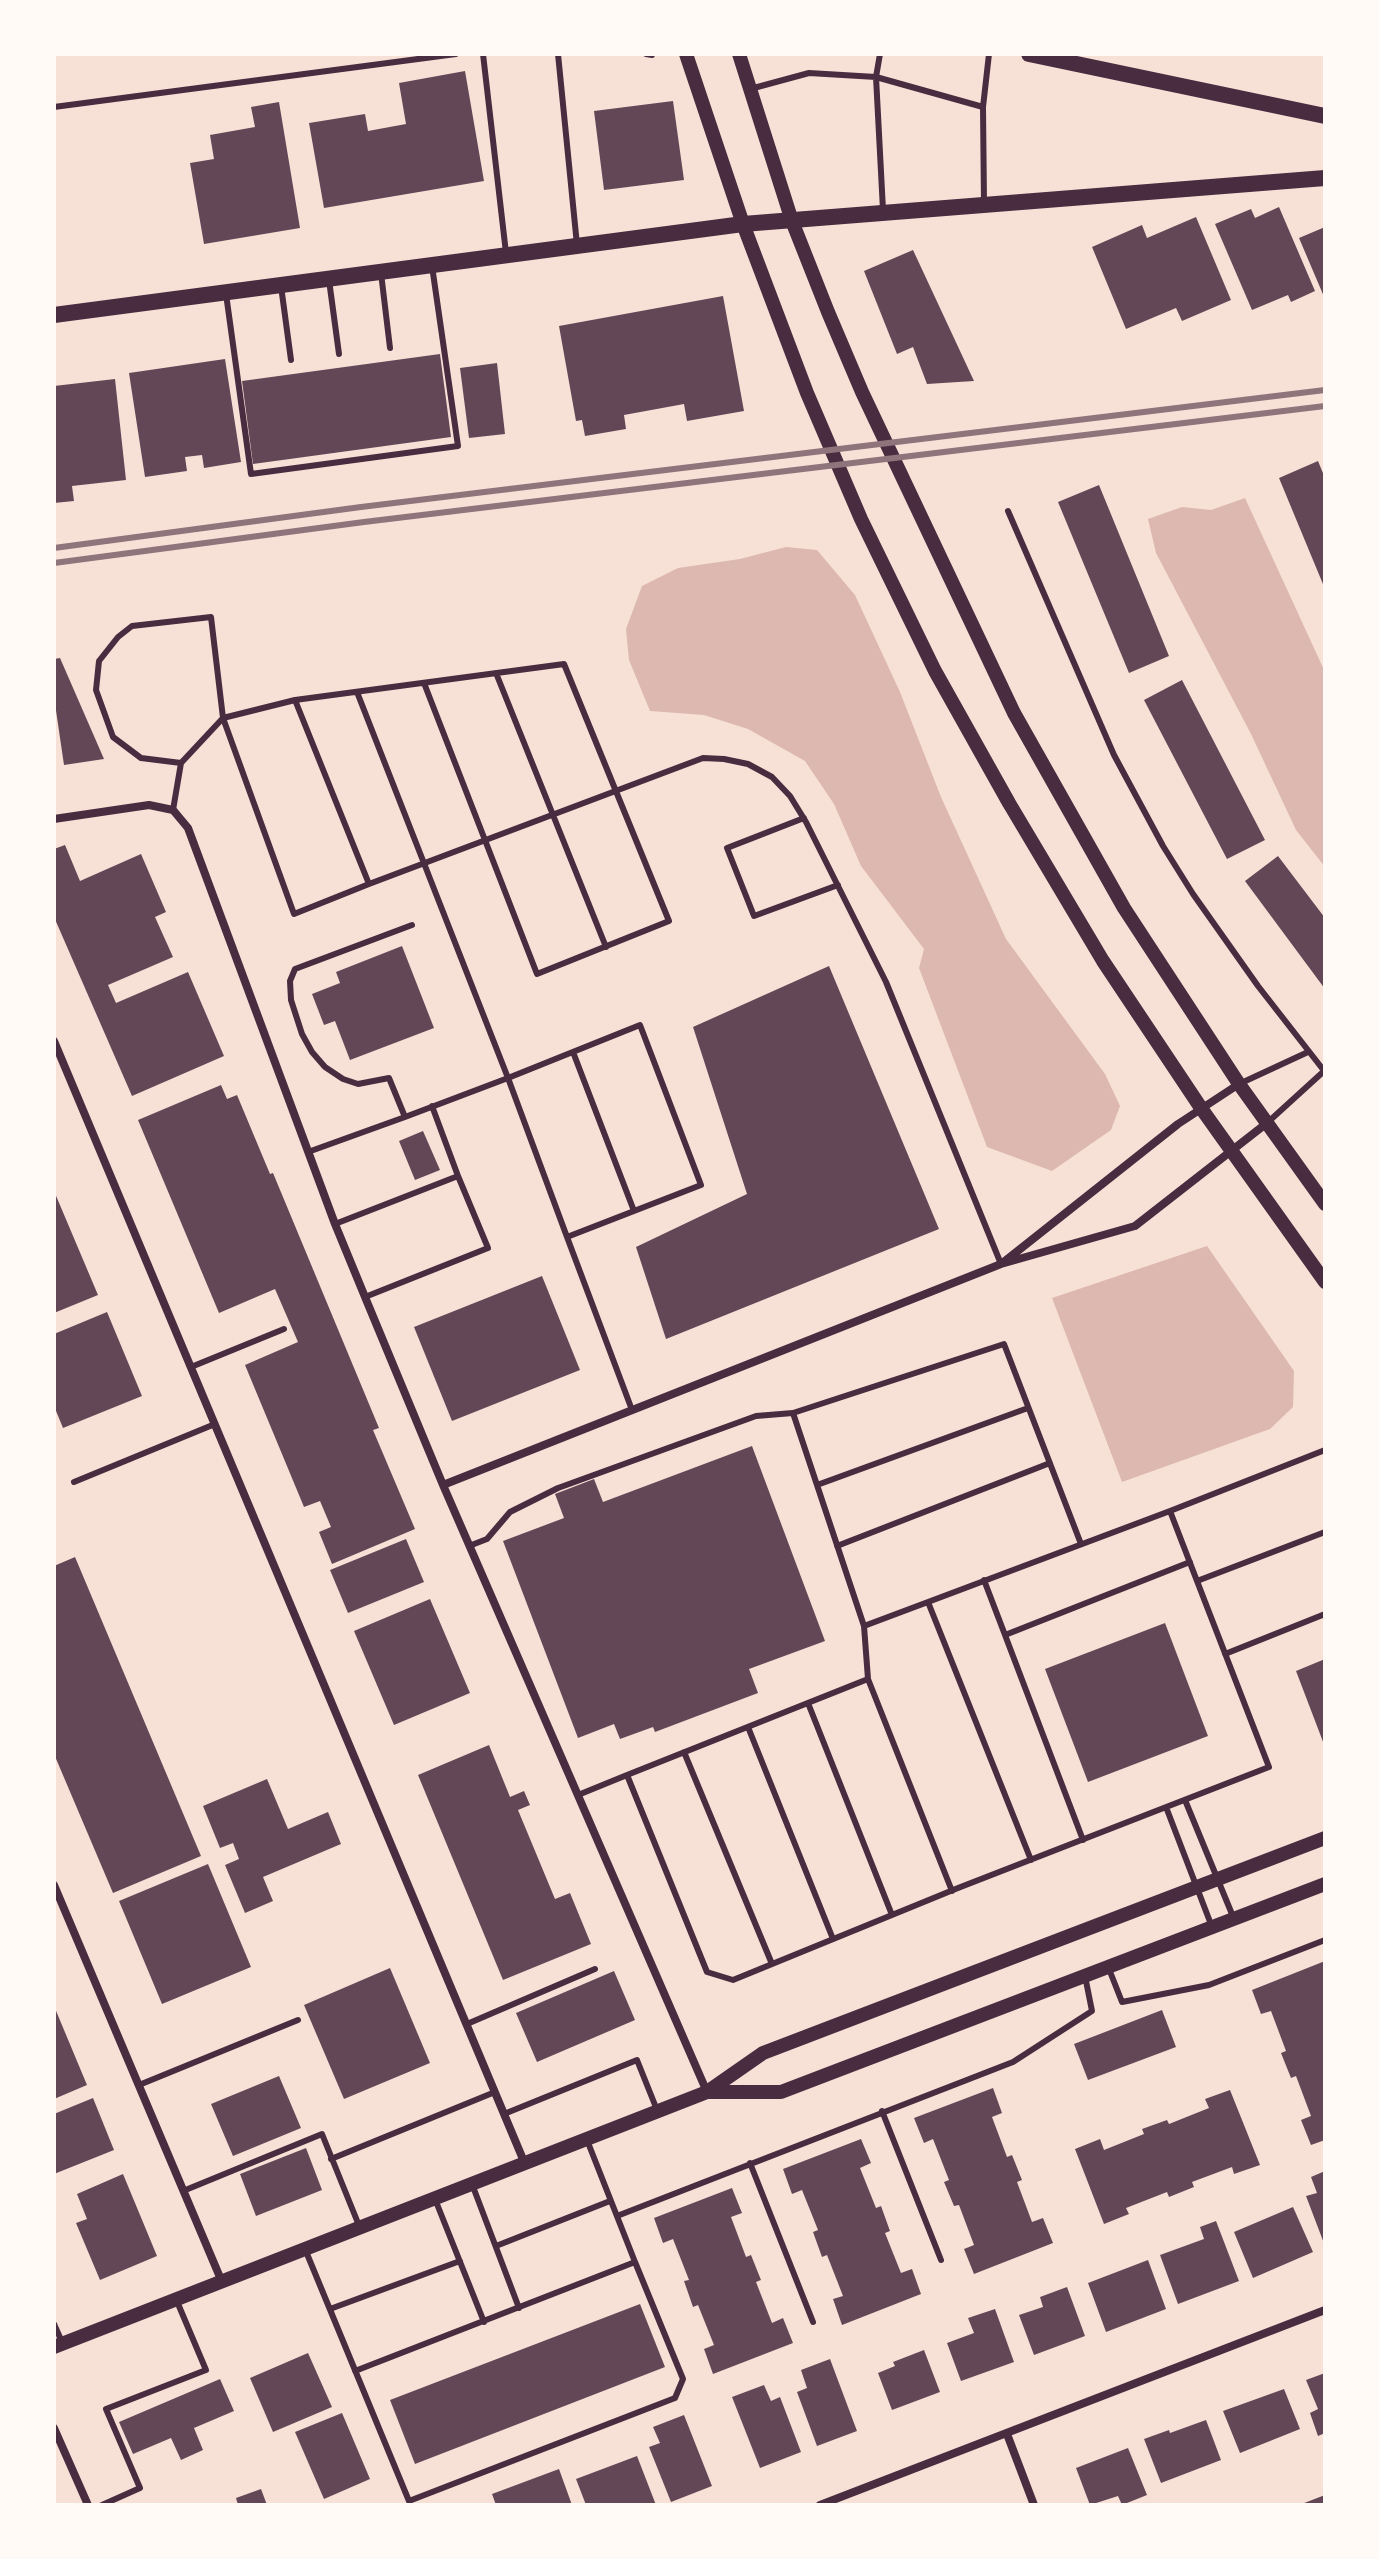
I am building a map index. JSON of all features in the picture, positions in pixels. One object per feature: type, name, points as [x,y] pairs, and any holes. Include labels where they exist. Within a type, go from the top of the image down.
[{"type":"main road","points":[[1029,54],[1079,59],[1325,116]]},
{"type":"main road","points":[[54,315],[743,224],[1325,178]]},
{"type":"street","points":[[686,54],[781,329],[861,519],[935,671],[1081,925],[1201,1108],[1325,1282]]},
{"type":"street","points":[[739,54],[792,221],[862,392],[1014,713],[1124,908],[1239,1084],[1325,1204]]},
{"type":"street","points":[[54,819],[149,805],[173,810],[188,828],[335,1224],[469,1546],[707,2092]]},
{"type":"street","points":[[54,1041],[525,2164]]},
{"type":"street","points":[[1001,1264],[1201,1108],[1239,1084]]},
{"type":"street","points":[[443,1485],[1001,1264],[1135,1226],[1267,1123]]},
{"type":"street","points":[[58,2345],[707,2092],[763,2053],[1325,1838]]},
{"type":"street","points":[[707,2092],[781,2092],[1325,1884]]},
{"type":"street","points":[[54,1885],[222,2282]]},
{"type":"street","points":[[820,2505],[1325,2310]]},
{"type":"street","points":[[54,2428],[88,2505]]},
{"type":"street","points":[[1007,2434],[1034,2505]]},
{"type":"lane","points":[[54,107],[456,54]]},
{"type":"lane","points":[[483,54],[506,256]]},
{"type":"lane","points":[[558,54],[577,247]]},
{"type":"lane","points":[[880,54],[876,77],[883,214]]},
{"type":"lane","points":[[984,205],[983,107],[989,54]]},
{"type":"lane","points":[[750,89],[809,73],[876,77],[983,107]]},
{"type":"lane","points":[[226,294],[251,474],[458,446],[432,266]]},
{"type":"lane","points":[[381,273],[390,348]]},
{"type":"lane","points":[[329,280],[339,354]]},
{"type":"lane","points":[[281,286],[291,360]]},
{"type":"lane","points":[[1008,511],[1114,755],[1163,846],[1193,894],[1324,1072],[1267,1123]]},
{"type":"lane","points":[[181,763],[141,758],[113,737],[96,690],[99,661],[118,637],[132,626],[211,617],[223,718],[294,914],[703,758],[748,764],[772,777],[790,796],[804,818],[886,982],[1001,1264]]},
{"type":"lane","points":[[173,810],[181,763],[223,718],[295,700],[564,664],[669,921],[537,974],[424,683]]},
{"type":"lane","points":[[496,673],[606,947]]},
{"type":"lane","points":[[357,692],[508,1078],[632,1410]]},
{"type":"lane","points":[[295,700],[369,884]]},
{"type":"lane","points":[[804,818],[727,848],[754,916],[838,885]]},
{"type":"lane","points":[[405,1117],[389,1078],[358,1084],[343,1079],[325,1067],[312,1052],[302,1034],[291,1000],[290,981],[295,969],[412,925]]},
{"type":"lane","points":[[308,1152],[640,1025],[701,1185],[567,1237]]},
{"type":"lane","points":[[573,1052],[634,1211]]},
{"type":"lane","points":[[1239,1084],[1308,1052]]},
{"type":"lane","points":[[365,1297],[488,1248],[432,1106]]},
{"type":"lane","points":[[335,1224],[458,1176]]},
{"type":"lane","points":[[191,1367],[284,1329]]},
{"type":"lane","points":[[469,1546],[487,1539],[510,1512],[558,1488],[756,1416],[793,1413],[1004,1344],[1081,1544]]},
{"type":"lane","points":[[817,1485],[1028,1408]]},
{"type":"lane","points":[[793,1413],[864,1626],[868,1679],[952,1891]]},
{"type":"lane","points":[[74,1482],[215,1424]]},
{"type":"lane","points":[[864,1626],[1325,1450]]},
{"type":"lane","points":[[837,1546],[1050,1463]]},
{"type":"lane","points":[[627,1775],[707,1972],[733,1980],[1269,1767],[1170,1511]]},
{"type":"lane","points":[[1197,1581],[1325,1532]]},
{"type":"lane","points":[[1005,1635],[1190,1562]]},
{"type":"lane","points":[[984,1580],[1083,1840]]},
{"type":"lane","points":[[928,1602],[1031,1860]]},
{"type":"lane","points":[[1225,1654],[1325,1614]]},
{"type":"lane","points":[[578,1795],[868,1679]]},
{"type":"lane","points":[[808,1703],[892,1915]]},
{"type":"lane","points":[[748,1727],[833,1939]]},
{"type":"lane","points":[[684,1752],[772,1964]]},
{"type":"lane","points":[[1185,1800],[1234,1919]]},
{"type":"lane","points":[[1166,1807],[1212,1927]]},
{"type":"lane","points":[[1108,1967],[1122,2002],[1209,1985],[1325,1940]]},
{"type":"lane","points":[[467,2024],[595,1969]]},
{"type":"lane","points":[[617,2216],[1013,2062],[1092,2011],[1085,1976]]},
{"type":"lane","points":[[139,2085],[298,2020]]},
{"type":"lane","points":[[504,2114],[637,2060],[657,2111]]},
{"type":"lane","points":[[331,2159],[495,2092]]},
{"type":"lane","points":[[882,2111],[941,2260]]},
{"type":"lane","points":[[183,2191],[322,2134],[360,2228]]},
{"type":"lane","points":[[399,2505],[675,2398],[683,2379],[587,2140]]},
{"type":"lane","points":[[750,2163],[813,2322]]},
{"type":"lane","points":[[472,2184],[519,2308]]},
{"type":"lane","points":[[435,2199],[484,2322]]},
{"type":"lane","points":[[496,2246],[610,2201]]},
{"type":"lane","points":[[305,2249],[409,2501]]},
{"type":"lane","points":[[330,2309],[460,2261]]},
{"type":"lane","points":[[355,2371],[635,2262]]},
{"type":"lane","points":[[102,2505],[140,2488],[106,2409],[206,2370],[176,2299]]},
{"type":"lane","points":[[54,2324],[58,2345]]},
{"type":"shaded area","points":[[1245,498],[1325,672],[1325,867],[1296,830],[1251,734],[1156,553],[1148,519],[1182,507],[1211,510]]},
{"type":"shaded area","points":[[786,547],[817,550],[855,595],[900,692],[941,797],[1006,939],[1105,1074],[1120,1106],[1111,1130],[1052,1171],[987,1147],[919,968],[924,949],[861,866],[834,804],[805,761],[748,729],[704,715],[650,711],[629,660],[626,629],[642,586],[678,568],[740,559]]},
{"type":"shaded area","points":[[1207,1246],[1294,1371],[1293,1407],[1270,1429],[1122,1482],[1052,1298]]},
{"type":"building","points":[[465,71],[484,181],[324,208],[309,123],[365,114],[368,131],[406,124],[399,83]]},
{"type":"building","points":[[673,101],[684,180],[604,190],[594,111]]},
{"type":"building","points":[[279,102],[300,228],[204,244],[190,163],[214,159],[210,135],[255,127],[251,107]]},
{"type":"building","points":[[1279,207],[1315,291],[1291,302],[1288,295],[1252,310],[1215,224],[1251,209],[1255,218]]},
{"type":"building","points":[[1196,217],[1231,300],[1182,321],[1176,308],[1126,329],[1092,247],[1142,225],[1147,238]]},
{"type":"building","points":[[1325,227],[1325,299],[1299,238]]},
{"type":"building","points":[[913,250],[974,381],[927,384],[913,347],[897,354],[864,271]]},
{"type":"building","points":[[723,296],[744,411],[687,421],[684,404],[624,415],[626,429],[585,436],[582,420],[576,421],[559,326]]},
{"type":"building","points":[[440,354],[451,437],[253,464],[242,381]]},
{"type":"building","points":[[225,359],[241,462],[204,468],[202,455],[185,457],[187,471],[145,477],[129,373]]},
{"type":"building","points":[[497,363],[505,434],[469,438],[460,368]]},
{"type":"building","points":[[115,379],[126,480],[72,486],[74,501],[54,503],[54,386]]},
{"type":"building","points":[[1318,461],[1325,478],[1325,589],[1279,478]]},
{"type":"building","points":[[1099,485],[1169,656],[1129,673],[1058,502]]},
{"type":"building","points":[[60,658],[104,759],[64,765],[54,697],[54,659]]},
{"type":"building","points":[[1182,680],[1265,840],[1227,859],[1144,700]]},
{"type":"building","points":[[65,845],[80,881],[141,854],[166,912],[155,917],[173,957],[108,985],[116,1003],[188,972],[224,1056],[132,1096],[54,917],[54,849]]},
{"type":"building","points":[[1278,856],[1325,918],[1325,989],[1245,881]]},
{"type":"building","points":[[402,946],[434,1028],[350,1060],[335,1021],[324,1025],[312,994],[340,983],[336,972]]},
{"type":"building","points":[[829,966],[939,1229],[666,1339],[636,1247],[747,1194],[693,1027]]},
{"type":"building","points":[[221,1085],[227,1099],[237,1095],[270,1174],[273,1173],[379,1428],[373,1430],[415,1529],[332,1564],[319,1532],[331,1527],[320,1501],[304,1507],[245,1365],[298,1342],[275,1289],[219,1313],[138,1120]]},
{"type":"building","points":[[423,1131],[440,1170],[415,1180],[399,1141]]},
{"type":"building","points":[[54,1191],[98,1295],[54,1313]]},
{"type":"building","points":[[542,1276],[580,1370],[452,1421],[414,1327]]},
{"type":"building","points":[[107,1312],[142,1396],[63,1428],[54,1406],[54,1334]]},
{"type":"building","points":[[752,1446],[825,1641],[749,1669],[758,1693],[655,1732],[653,1727],[620,1739],[614,1724],[578,1738],[503,1541],[564,1518],[555,1494],[594,1479],[603,1502]]},
{"type":"building","points":[[406,1539],[424,1582],[348,1613],[330,1570]]},
{"type":"building","points":[[75,1557],[201,1856],[113,1893],[54,1754],[54,1566]]},
{"type":"building","points":[[430,1599],[470,1693],[394,1725],[354,1631]]},
{"type":"building","points":[[1165,1623],[1208,1736],[1088,1782],[1045,1669]]},
{"type":"building","points":[[1325,1659],[1325,1747],[1296,1671]]},
{"type":"building","points":[[489,1745],[510,1797],[524,1791],[530,1805],[518,1810],[555,1899],[570,1893],[591,1944],[503,1980],[418,1775]]},
{"type":"building","points":[[267,1779],[288,1829],[328,1812],[341,1844],[263,1877],[273,1901],[245,1913],[225,1865],[239,1859],[233,1843],[220,1848],[203,1806]]},
{"type":"building","points":[[208,1864],[251,1967],[162,2004],[119,1901]]},
{"type":"building","points":[[1325,1961],[1325,2140],[1311,2145],[1301,2120],[1311,2116],[1296,2076],[1291,2078],[1281,2053],[1286,2051],[1271,2011],[1261,2014],[1252,1990]]},
{"type":"building","points":[[390,1968],[430,2063],[344,2099],[304,2005]]},
{"type":"building","points":[[614,1971],[635,2020],[537,2062],[516,2013]]},
{"type":"building","points":[[54,2006],[87,2085],[54,2099]]},
{"type":"building","points":[[1162,2010],[1176,2047],[1088,2080],[1074,2044]]},
{"type":"building","points":[[279,2076],[301,2128],[233,2156],[211,2104]]},
{"type":"building","points":[[993,2088],[1002,2113],[992,2117],[1007,2157],[1012,2155],[1022,2180],[1017,2182],[1032,2222],[1043,2218],[1053,2243],[974,2274],[964,2249],[974,2245],[959,2205],[954,2206],[944,2182],[949,2180],[933,2139],[924,2143],[914,2118]]},
{"type":"building","points":[[1230,2090],[1260,2165],[1234,2174],[1232,2167],[1192,2182],[1194,2187],[1169,2197],[1167,2192],[1126,2208],[1129,2214],[1104,2224],[1075,2149],[1100,2139],[1104,2150],[1144,2134],[1142,2129],[1167,2120],[1169,2124],[1209,2108],[1205,2099]]},
{"type":"building","points":[[93,2098],[114,2150],[54,2174],[54,2114]]},
{"type":"building","points":[[861,2139],[871,2163],[860,2168],[876,2208],[881,2206],[890,2231],[885,2233],[901,2273],[912,2269],[921,2294],[842,2325],[833,2299],[843,2296],[827,2255],[822,2257],[813,2232],[818,2230],[802,2190],[792,2194],[783,2169]]},
{"type":"building","points":[[306,2148],[322,2190],[256,2216],[240,2174]]},
{"type":"building","points":[[1325,2171],[1325,2246],[1306,2196],[1317,2193],[1311,2177]]},
{"type":"building","points":[[123,2174],[157,2256],[100,2280],[76,2223],[87,2219],[77,2194]]},
{"type":"building","points":[[732,2188],[742,2213],[731,2217],[746,2257],[751,2255],[761,2280],[756,2282],[772,2323],[783,2318],[793,2343],[713,2374],[704,2349],[714,2345],[698,2305],[693,2307],[684,2281],[689,2280],[673,2239],[663,2243],[654,2218]]},
{"type":"building","points":[[1293,2207],[1313,2252],[1253,2278],[1234,2232]]},
{"type":"building","points":[[1216,2221],[1239,2281],[1178,2304],[1160,2255],[1204,2239],[1200,2227]]},
{"type":"building","points":[[1148,2260],[1166,2309],[1106,2332],[1088,2283]]},
{"type":"building","points":[[1067,2287],[1085,2336],[1034,2355],[1019,2315],[1043,2307],[1040,2297]]},
{"type":"building","points":[[640,2304],[665,2367],[415,2464],[390,2400]]},
{"type":"building","points":[[995,2309],[1014,2362],[961,2381],[947,2343],[974,2333],[968,2318]]},
{"type":"building","points":[[924,2350],[940,2392],[892,2410],[878,2373],[895,2366],[893,2362]]},
{"type":"building","points":[[308,2353],[332,2407],[273,2432],[250,2378]]},
{"type":"building","points":[[830,2359],[857,2431],[817,2446],[797,2392],[807,2388],[801,2370]]},
{"type":"building","points":[[1325,2373],[1325,2433],[1318,2436],[1310,2413],[1318,2409],[1306,2380]]},
{"type":"building","points":[[220,2379],[234,2411],[194,2428],[203,2450],[181,2460],[171,2438],[133,2454],[119,2422]]},
{"type":"building","points":[[764,2385],[771,2401],[780,2397],[801,2452],[760,2468],[732,2397]]},
{"type":"building","points":[[1284,2389],[1300,2429],[1240,2453],[1223,2411]]},
{"type":"building","points":[[342,2413],[370,2479],[324,2499],[295,2432]]},
{"type":"building","points":[[684,2415],[712,2486],[671,2502],[649,2447],[660,2443],[653,2427]]},
{"type":"building","points":[[1206,2420],[1221,2460],[1161,2483],[1144,2439]]},
{"type":"building","points":[[1128,2448],[1147,2495],[1122,2505],[1118,2496],[1090,2505],[1076,2468]]},
{"type":"building","points":[[637,2456],[656,2505],[586,2505],[576,2479]]},
{"type":"building","points":[[559,2469],[572,2505],[496,2505],[492,2494]]},
{"type":"building","points":[[261,2489],[267,2505],[238,2505],[236,2498]]},
{"type":"building","points":[[1325,2495],[1325,2505],[1299,2505]]},
{"type":"railway","points":[[54,548],[361,507],[1325,390]]},
{"type":"railway","points":[[54,563],[364,522],[1325,406]]}]
